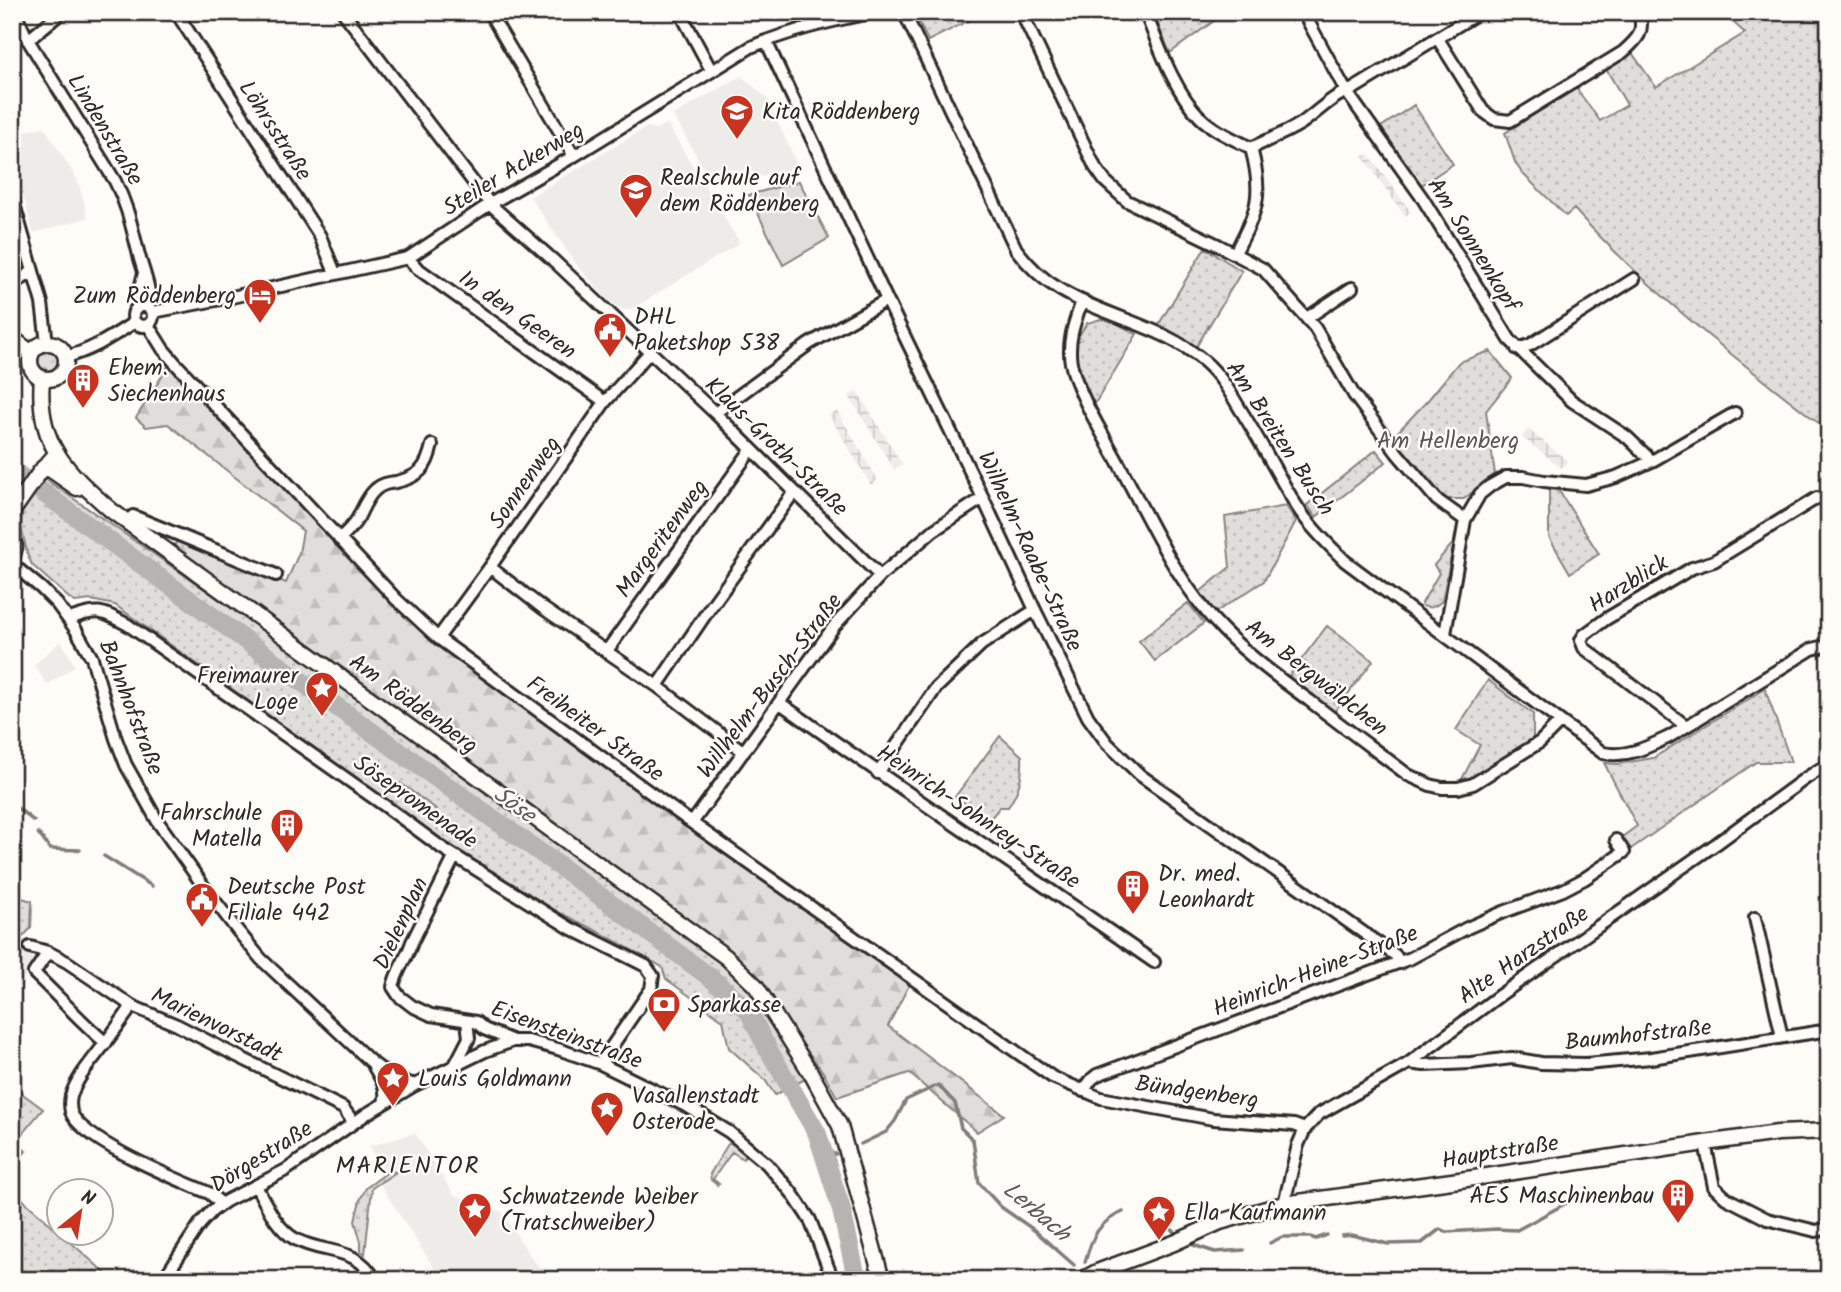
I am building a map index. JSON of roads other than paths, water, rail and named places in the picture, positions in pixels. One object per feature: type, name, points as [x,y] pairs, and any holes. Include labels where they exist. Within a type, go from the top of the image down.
[{"type":"main road","points":[[12,338],[32,353]]},
{"type":"main road","points":[[47,343],[58,347],[65,357],[65,366],[54,378],[37,376],[31,368],[32,353],[38,346],[47,343]]},
{"type":"main road","points":[[41,470],[46,432],[42,410],[42,378]]},
{"type":"main road","name":"Am Röddenberg","points":[[46,432],[72,473],[126,522],[726,957],[756,986],[812,1075],[840,1126],[882,1280]]},
{"type":"main road","points":[[12,512],[41,470],[57,453]]},
{"type":"main road","points":[[41,470],[51,470],[100,500]]},
{"type":"main road","points":[[12,538],[15,547],[12,558]]},
{"type":"main road","name":"Hauptstraße","points":[[1082,1280],[1220,1222],[1284,1204],[1778,1133],[1829,1132]]},
{"type":"street","name":"Lindenstraße","points":[[15,12],[28,40],[124,200],[149,288],[147,308]]},
{"type":"street","points":[[28,40],[62,12]]},
{"type":"street","name":"Löhrsstraße","points":[[176,12],[320,236],[335,273]]},
{"type":"street","name":"Klaus-Groth-Straße","points":[[343,12],[490,204],[715,413],[880,576]]},
{"type":"street","points":[[489,12],[574,156]]},
{"type":"street","points":[[680,12],[711,71]]},
{"type":"street","name":"Steiler Ackerweg","points":[[147,308],[232,297],[408,258],[490,204],[574,156],[751,47],[835,20],[876,12]]},
{"type":"street","name":"Am Breiten Busch","points":[[904,12],[1016,249],[1040,276],[1082,301],[1168,337],[1205,362],[1223,381],[1298,508],[1345,561],[1603,753],[1616,756],[1644,749],[1669,737],[1812,649],[1829,645]]},
{"type":"street","points":[[1021,12],[1095,167],[1105,181],[1127,201],[1263,269],[1315,328],[1354,395],[1397,453],[1437,500],[1465,520]]},
{"type":"street","points":[[1145,12],[1181,93],[1194,110],[1212,127],[1251,148],[1257,176],[1256,209],[1235,253]]},
{"type":"street","name":"Am Sonnenkopf","points":[[1303,12],[1346,91],[1423,199],[1510,340],[1572,401],[1627,437],[1652,461]]},
{"type":"street","points":[[1251,148],[1297,126],[1346,91],[1438,39],[1479,12]]},
{"type":"street","points":[[1438,39],[1483,111],[1494,119],[1510,121],[1623,52],[1636,41],[1642,24],[1639,12]]},
{"type":"street","name":"Wilhelm-Raabe-Straße","points":[[766,41],[887,300],[1088,717],[1107,743],[1140,775],[1395,956],[1400,963]]},
{"type":"street","points":[[12,197],[42,303],[47,343]]},
{"type":"street","name":"In den Geeren","points":[[408,258],[417,268],[605,402]]},
{"type":"street","points":[[12,285],[32,272]]},
{"type":"street","points":[[1517,348],[1530,345],[1634,279]]},
{"type":"street","points":[[1307,318],[1352,288]]},
{"type":"street","points":[[715,413],[809,344],[887,300]]},
{"type":"street","name":"Am Bergwäldchen","points":[[1082,301],[1071,335],[1070,351],[1078,385],[1163,547],[1186,584],[1222,629],[1255,660],[1408,775],[1442,788],[1473,784],[1540,742],[1560,722]]},
{"type":"street","points":[[147,308],[153,319],[148,325],[141,326],[135,322],[134,313],[147,308]]},
{"type":"street","points":[[65,357],[92,348],[135,322]]},
{"type":"street","name":"Freiheiter Straße","points":[[148,325],[170,357],[396,599],[438,638],[692,824],[1052,1077],[1083,1091]]},
{"type":"street","name":"Sonnenweg","points":[[438,638],[491,567],[605,402],[649,353]]},
{"type":"street","points":[[1445,634],[1465,520],[1480,494],[1490,486],[1506,477],[1587,485],[1616,477],[1652,461],[1735,413]]},
{"type":"street","points":[[339,539],[352,527],[376,488],[416,475],[429,459],[432,445]]},
{"type":"street","name":"Margeritenweg","points":[[606,652],[751,450]]},
{"type":"street","points":[[657,686],[794,492]]},
{"type":"street","name":"Willhelm-Busch-Straße","points":[[692,824],[835,625],[880,576],[934,530],[984,498]]},
{"type":"street","name":"Harzblick","points":[[1686,726],[1584,648],[1581,640],[1606,619],[1692,568],[1714,561],[1817,498]]},
{"type":"street","points":[[126,522],[133,516],[276,575]]},
{"type":"street","name":"Bahnhofstraße","points":[[12,564],[41,588],[70,619],[92,658],[126,765],[158,822],[202,884],[261,959],[370,1061]]},
{"type":"street","points":[[491,567],[544,609],[657,686],[744,752]]},
{"type":"street","points":[[878,773],[936,688],[982,644],[1035,610]]},
{"type":"street","name":"Sösepromenade","points":[[70,619],[88,612],[106,613],[128,625],[455,856],[570,928],[646,966],[653,976],[651,989],[601,1064]]},
{"type":"street","name":"Heinrich-Sohnrey-Straße","points":[[780,703],[1154,962]]},
{"type":"street","name":"Alte Harzstraße","points":[[1284,1204],[1297,1145],[1319,1114],[1409,1063],[1500,995],[1806,778],[1829,766]]},
{"type":"street","name":"Heinrich-Heine-Straße","points":[[1083,1091],[1097,1075],[1400,963],[1467,928],[1563,890],[1624,852],[1616,840]]},
{"type":"street","name":"Dielenplan","points":[[447,1018],[431,1015],[412,1006],[399,996],[393,987],[455,856]]},
{"type":"street","points":[[1755,918],[1782,1037]]},
{"type":"street","points":[[30,947],[67,962],[132,1006]]},
{"type":"street","points":[[47,952],[34,973],[106,1042]]},
{"type":"street","name":"Marienvorstadt","points":[[222,1204],[209,1193],[108,1146],[71,1113],[72,1093],[87,1066],[132,1006],[177,1025],[343,1108],[354,1123]]},
{"type":"street","name":"Eisensteinstraße","points":[[447,1018],[471,1022],[513,1041],[528,1041],[601,1064],[690,1108],[729,1132],[777,1175],[810,1220],[833,1280]]},
{"type":"street","points":[[455,1065],[469,1038],[471,1022]]},
{"type":"street","name":"Baumhofstraße","points":[[1409,1063],[1423,1066],[1512,1058],[1541,1063],[1586,1064],[1651,1058],[1829,1031]]},
{"type":"street","name":"Dörgestraße","points":[[163,1280],[200,1224],[222,1204],[286,1170],[368,1113],[415,1085],[501,1044],[513,1041]]},
{"type":"street","points":[[370,1061],[391,1077],[415,1085]]},
{"type":"street","points":[[370,1061],[383,1082],[386,1096],[384,1103]]},
{"type":"street","name":"Bündgenberg","points":[[1083,1091],[1101,1098],[1213,1119],[1294,1125],[1306,1129]]},
{"type":"street","points":[[1705,1143],[1714,1187],[1726,1198],[1767,1219],[1816,1231],[1829,1228]]},
{"type":"street","points":[[256,1186],[279,1224],[291,1237],[349,1255],[364,1265],[372,1278]]},
{"type":"waterway","name":"Söse","points":[[12,470],[562,868],[711,978],[748,1010],[817,1133],[841,1208],[857,1280]]},
{"type":"waterway","points":[[12,804],[34,821]]},
{"type":"waterway","points":[[38,833],[50,849],[80,850]]},
{"type":"waterway","points":[[104,856],[152,886]]},
{"type":"waterway","name":"Lerbach","points":[[861,1144],[886,1132],[906,1100],[938,1085],[955,1103],[961,1128],[973,1140],[979,1183],[1001,1207],[1034,1230],[1074,1265]]},
{"type":"waterway","name":"Lerbach","points":[[823,1153],[836,1154]]},
{"type":"waterway","name":"Lerbach","points":[[1342,1236],[1352,1235],[1388,1244],[1422,1243],[1440,1229],[1446,1232],[1517,1230],[1581,1195]]},
{"type":"waterway","name":"Lerbach","points":[[1085,1262],[1097,1231],[1123,1212]]},
{"type":"waterway","name":"Lerbach","points":[[1147,1221],[1170,1228],[1177,1234]]},
{"type":"waterway","name":"Lerbach","points":[[1270,1243],[1282,1237],[1316,1239],[1327,1235]]},
{"type":"waterway","name":"Lerbach","points":[[1193,1245],[1215,1252],[1244,1250]]},
{"type":"place","name":"Kita Röddenberg","points":[[737,141]]},
{"type":"place","name":"Realschule auf dem Röddenberg","points":[[636,220]]},
{"type":"place","name":"Zum Röddenberg","points":[[260,325]]},
{"type":"place","name":"DHL Paketshop 538","points":[[610,359]]},
{"type":"place","name":"Ehem. Siechenhaus","points":[[83,410]]},
{"type":"place","name":"Freimaurer Loge","points":[[322,718]]},
{"type":"place","name":"Fahrschule Matella","points":[[287,855]]},
{"type":"place","name":"Dr. med. Leonhardt","points":[[1133,916]]},
{"type":"place","name":"Deutsche Post Filiale 442","points":[[202,929]]},
{"type":"place","name":"Sparkasse","points":[[664,1034]]},
{"type":"place","name":"Louis Goldmann","points":[[393,1108]]},
{"type":"place","name":"Vasallenstadt Osterode","points":[[607,1138]]},
{"type":"place","name":"AES Maschinenbau","points":[[1678,1225]]},
{"type":"place","name":"Schwatzende Weiber (Tratschweiber)","points":[[475,1239]]},
{"type":"place","name":"Ella Kaufmann","points":[[1159,1242]]},
{"type":"district","name":"MARIENTOR","points":[[408,1165]]},
{"type":"park label","name":"Am Hellenberg","points":[[1448,440]]}]
